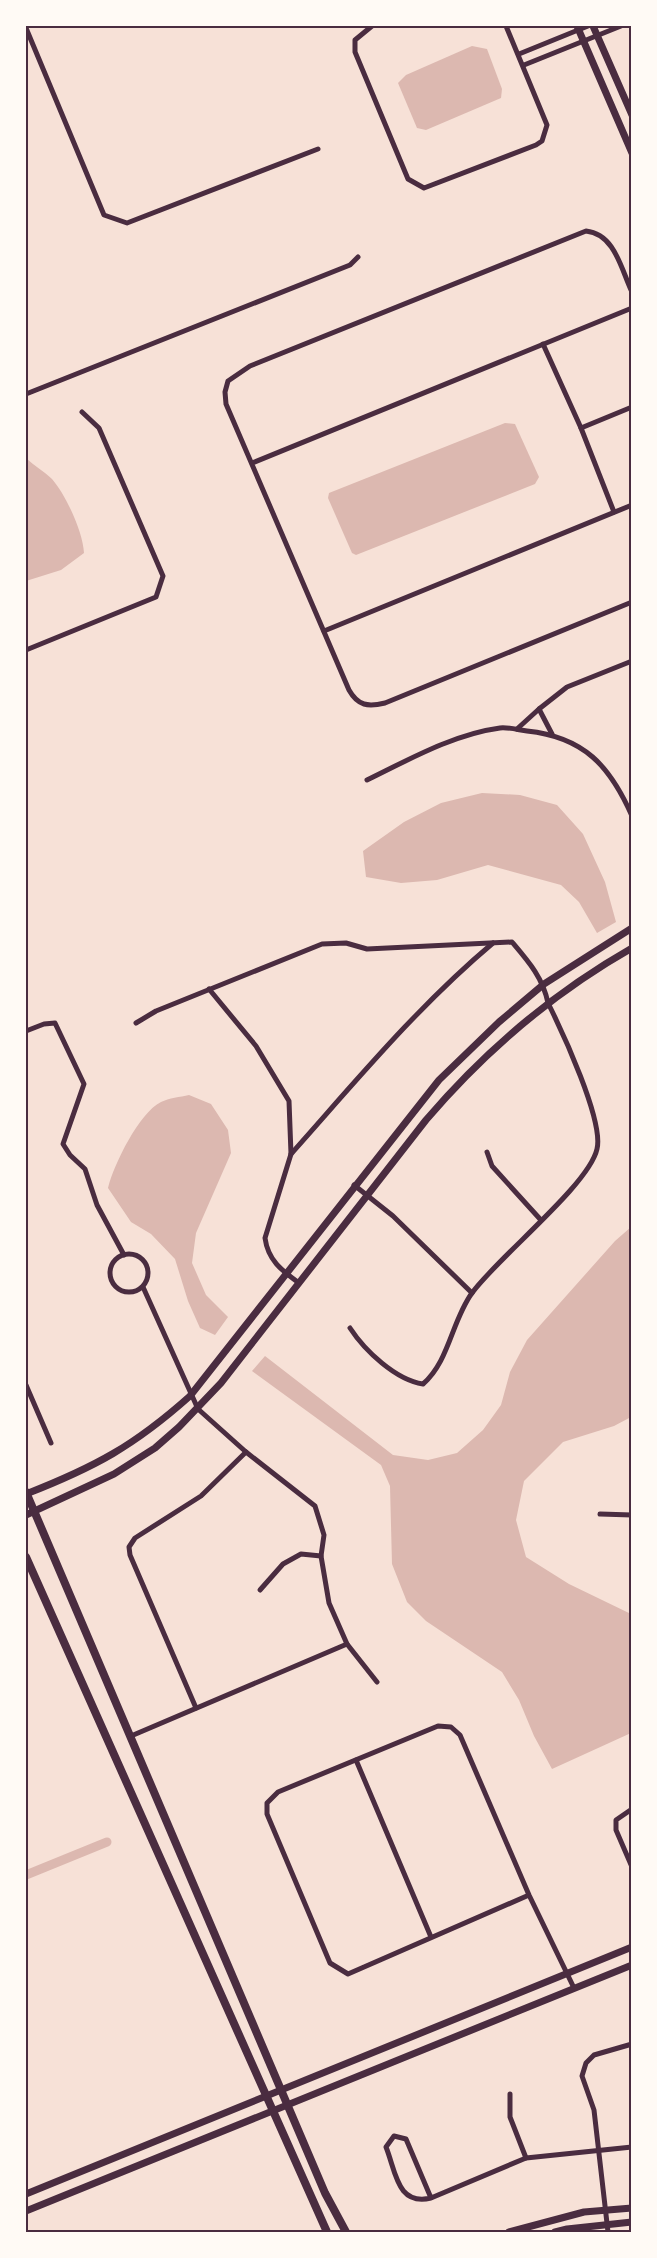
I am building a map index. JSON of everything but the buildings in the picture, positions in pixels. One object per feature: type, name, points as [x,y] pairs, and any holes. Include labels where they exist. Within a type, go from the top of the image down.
[{"type":"main road","points":[[26,1493],[29,1513],[131,1736],[325,2193],[346,2232]]},
{"type":"main road","points":[[26,1557],[327,2232]]},
{"type":"street","points":[[372,26],[355,40],[355,52],[408,179],[415,185],[430,187],[536,146],[542,141],[547,125],[506,26]]},
{"type":"street","points":[[519,54],[578,28],[588,26]]},
{"type":"street","points":[[593,26],[632,115]]},
{"type":"street","points":[[524,65],[621,26]]},
{"type":"street","points":[[26,28],[104,215],[127,223],[318,149]]},
{"type":"street","points":[[578,28],[632,153]]},
{"type":"street","points":[[632,292],[611,245],[598,232],[586,231],[250,366],[228,381],[225,392],[226,404],[349,690],[354,699],[363,705],[385,703],[632,602]]},
{"type":"street","points":[[26,394],[350,265],[358,257]]},
{"type":"street","points":[[252,463],[632,308]]},
{"type":"street","points":[[543,344],[581,428],[614,512]]},
{"type":"street","points":[[581,428],[632,407]]},
{"type":"street","points":[[26,650],[156,597],[164,576],[99,428],[82,412]]},
{"type":"street","points":[[324,631],[632,506]]},
{"type":"street","points":[[517,729],[567,687],[632,661]]},
{"type":"street","points":[[539,709],[552,734]]},
{"type":"street","points":[[367,780],[426,752],[468,737],[501,728],[517,729],[552,734],[588,751],[618,785],[632,816]]},
{"type":"street","points":[[26,1493],[63,1480],[116,1454],[151,1430],[190,1396],[439,1080],[491,1029],[544,984],[632,928]]},
{"type":"street","points":[[291,1154],[355,1080],[452,978],[495,942]]},
{"type":"street","points":[[136,1023],[156,1011],[322,944],[346,943],[367,949],[512,942],[544,984],[548,1003],[595,1119],[597,1150],[580,1180],[540,1219],[472,1293],[456,1321],[434,1375],[423,1384],[408,1382],[359,1342],[351,1328]]},
{"type":"street","points":[[29,1513],[129,1466],[154,1449],[198,1409],[457,1086],[501,1042],[548,1003],[632,948]]},
{"type":"street","points":[[209,989],[256,1046],[289,1101],[291,1154],[265,1238],[267,1252],[285,1273],[299,1283]]},
{"type":"street","points":[[26,1031],[44,1024],[55,1023],[84,1084],[63,1144],[70,1155],[85,1169],[97,1205],[124,1255]]},
{"type":"street","points":[[487,1152],[492,1166],[540,1219]]},
{"type":"street","points":[[354,1185],[393,1216],[472,1293]]},
{"type":"street","points":[[124,1255],[138,1256],[147,1265],[148,1278],[143,1287],[128,1293],[122,1292],[112,1283],[111,1265],[124,1255]]},
{"type":"street","points":[[143,1287],[190,1396],[198,1409],[246,1452],[315,1506],[324,1535],[321,1556],[329,1603],[347,1644],[377,1682]]},
{"type":"street","points":[[26,1385],[51,1443]]},
{"type":"street","points":[[196,1708],[130,1555],[129,1547],[135,1538],[201,1496],[246,1452]]},
{"type":"street","points":[[600,1514],[632,1515]]},
{"type":"street","points":[[260,1590],[283,1564],[301,1554],[321,1556]]},
{"type":"street","points":[[131,1736],[347,1644]]},
{"type":"street","points":[[529,1895],[348,1974],[330,1963],[267,1814],[267,1803],[278,1792],[438,1726],[451,1727],[460,1735],[529,1895],[574,1988]]},
{"type":"street","points":[[356,1760],[431,1937]]},
{"type":"street","points":[[632,1809],[616,1820],[616,1830],[632,1867]]},
{"type":"street","points":[[26,2194],[632,1947]]},
{"type":"street","points":[[26,2211],[632,1965]]},
{"type":"street","points":[[608,2232],[594,2110],[582,2076],[586,2063],[594,2055],[632,2044]]},
{"type":"street","points":[[510,2094],[510,2117],[526,2158]]},
{"type":"street","points":[[431,2198],[406,2139],[399,2136],[388,2140],[386,2146],[406,2196],[417,2200],[431,2198],[526,2158],[632,2147]]},
{"type":"street","points":[[509,2232],[558,2217],[606,2209],[632,2208]]},
{"type":"street","points":[[555,2232],[608,2223],[632,2222]]},
{"type":"shaded area","points":[[472,46],[487,49],[502,89],[501,98],[426,130],[417,128],[398,83],[406,75]]},
{"type":"shaded area","points":[[505,423],[515,424],[539,477],[535,484],[356,555],[352,553],[328,498],[329,493]]},
{"type":"shaded area","points":[[26,458],[52,479],[63,494],[77,525],[84,553],[61,570],[26,581]]},
{"type":"shaded area","points":[[482,793],[520,795],[557,805],[583,834],[605,882],[616,922],[597,933],[579,902],[561,885],[488,865],[437,880],[401,883],[366,877],[363,851],[404,822],[441,803]]},
{"type":"shaded area","points":[[189,1095],[211,1104],[228,1130],[231,1153],[196,1233],[192,1263],[206,1295],[228,1317],[215,1335],[200,1328],[188,1301],[175,1259],[151,1234],[131,1222],[108,1188],[128,1140],[144,1117],[161,1102]]},
{"type":"shaded area","points":[[631,1227],[631,1417],[614,1426],[563,1442],[524,1481],[516,1520],[526,1557],[569,1584],[631,1614],[631,1733],[552,1769],[534,1736],[519,1700],[502,1672],[426,1621],[407,1602],[392,1564],[390,1486],[381,1465],[252,1371],[265,1356],[393,1455],[428,1460],[457,1453],[483,1430],[501,1405],[510,1372],[527,1340],[615,1241]]},
{"type":"waterway","points":[[26,1875],[107,1842]]}]
